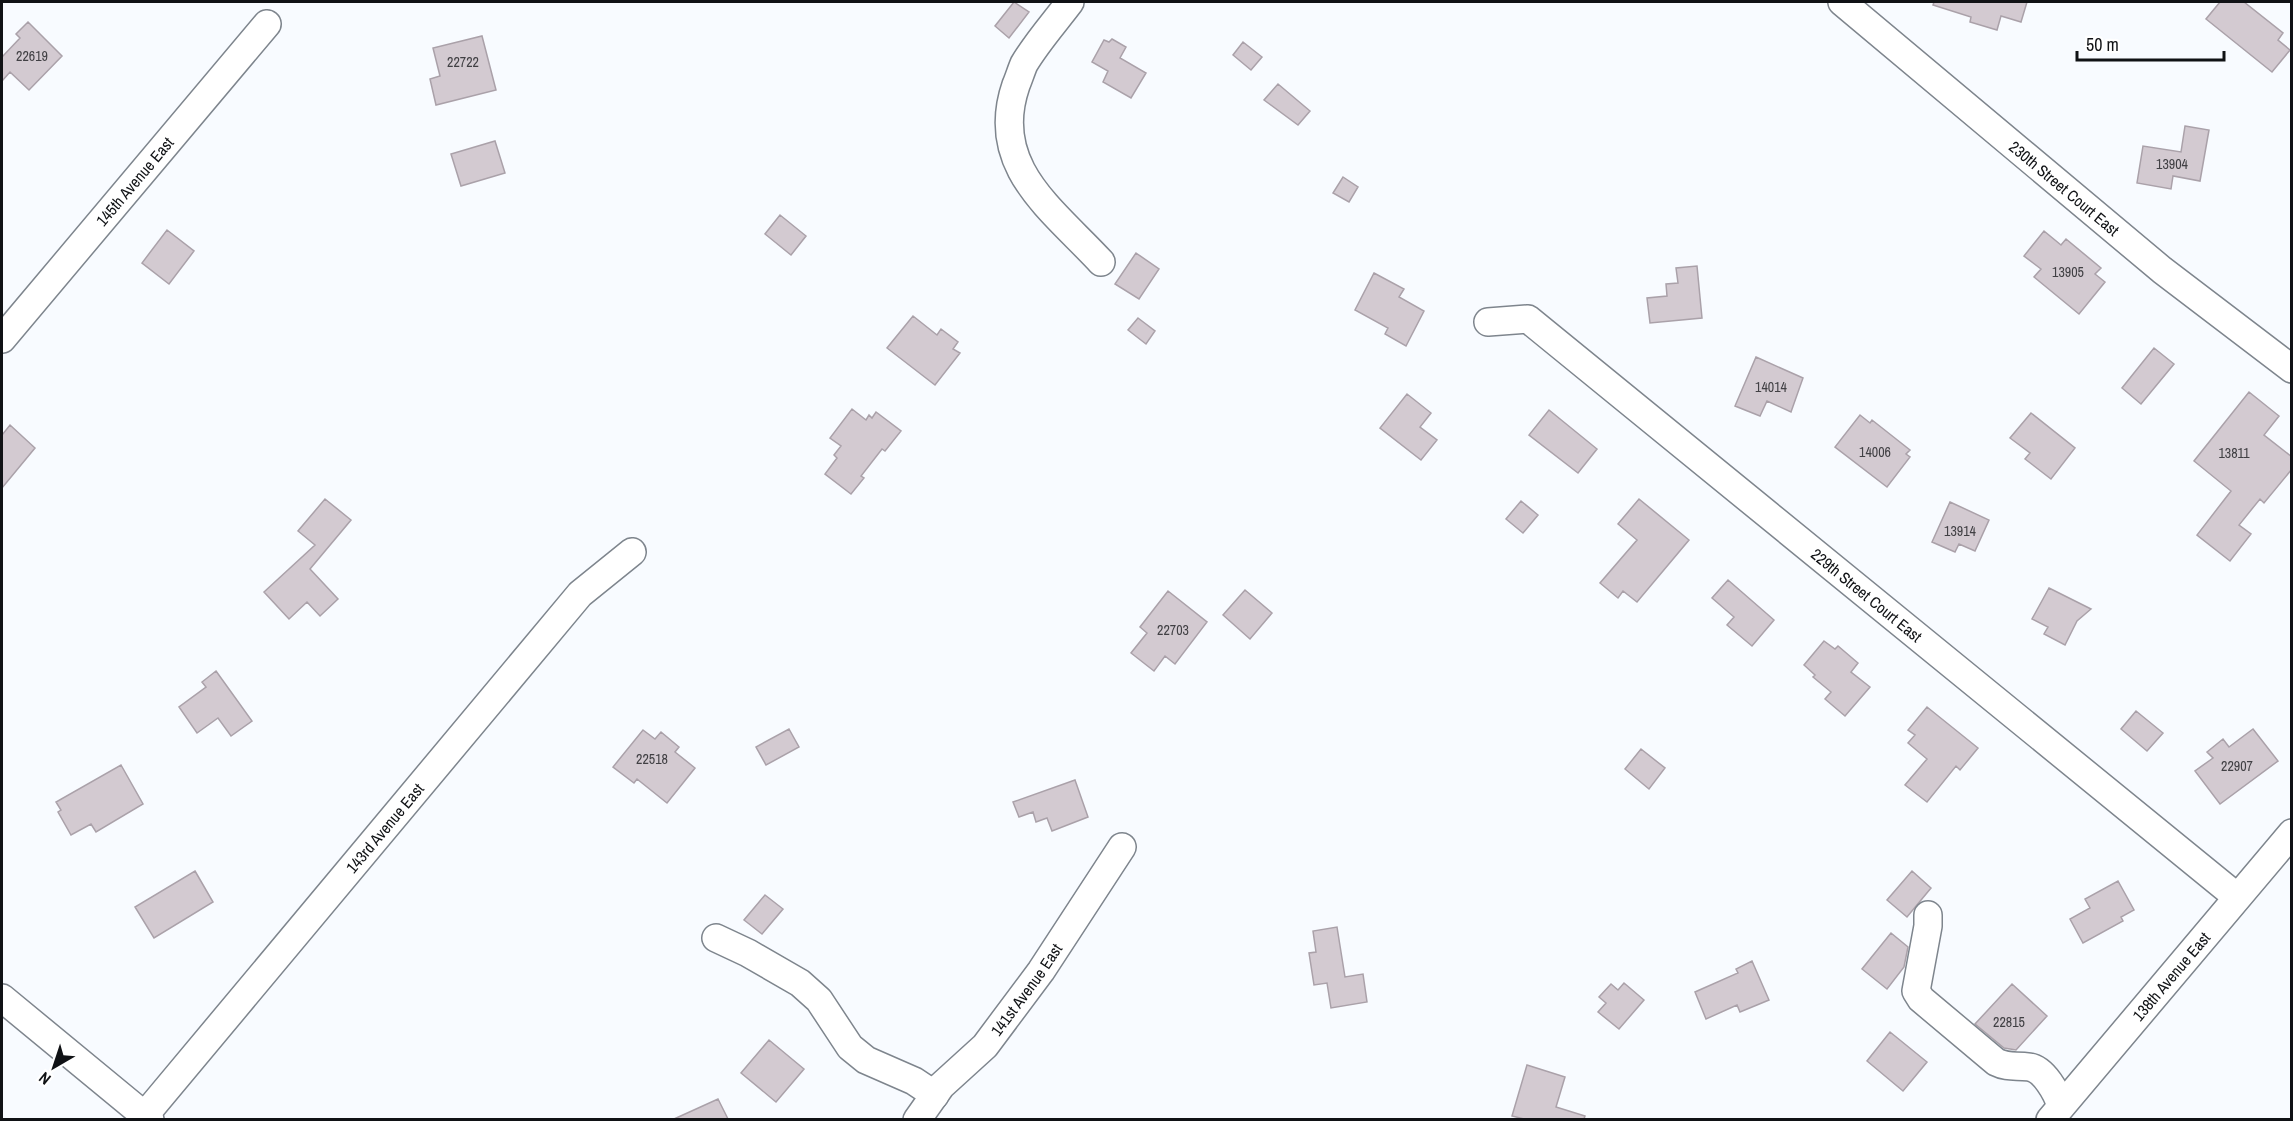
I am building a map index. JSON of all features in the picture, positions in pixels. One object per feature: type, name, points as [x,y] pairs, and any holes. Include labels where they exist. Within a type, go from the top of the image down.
[{"type":"street","points":[[1070,2],[1023,66],[1011,101],[1008,121],[1010,146],[1020,170],[1036,192],[1101,262]]},
{"type":"street","name":"230th Street Court East","points":[[1842,2],[2162,270],[2292,369]]},
{"type":"street","name":"145th Avenue East","points":[[2,339],[267,24]]},
{"type":"street","name":"229th Street Court East","points":[[1488,322],[1528,319],[2237,897]]},
{"type":"street","name":"143rd Avenue East","points":[[148,1117],[580,594],[632,552]]},
{"type":"street","name":"138th Avenue East","points":[[2055,1113],[2292,833]]},
{"type":"street","name":"141st Avenue East","points":[[917,1119],[941,1086],[985,1046],[1041,971],[1122,847]]},
{"type":"street","points":[[1928,915],[1916,992],[1921,999],[1996,1062],[2005,1067],[2030,1066],[2040,1072],[2058,1095],[2055,1113]]},
{"type":"street","points":[[716,938],[748,953],[800,983],[819,1000],[850,1047],[866,1060],[914,1080],[935,1095]]},
{"type":"street","points":[[2,998],[148,1117]]},
{"type":"building","points":[[1014,2],[1029,12],[1009,38],[995,26]]},
{"type":"building","points":[[1934,2],[2027,2],[2021,22],[2001,16],[1997,30],[1970,22],[1971,17],[1933,5]]},
{"type":"building","points":[[2220,2],[2244,2],[2283,33],[2278,40],[2290,50],[2272,72],[2206,19]]},
{"type":"building","points":[[28,22],[62,56],[29,90],[10,72],[2,81],[2,57],[20,38],[16,34]]},
{"type":"building","points":[[482,36],[496,90],[436,105],[430,79],[440,76],[433,48]]},
{"type":"building","points":[[1112,39],[1126,47],[1120,58],[1146,73],[1131,98],[1103,82],[1108,71],[1092,62],[1104,40],[1109,42]]},
{"type":"building","points":[[1243,42],[1262,57],[1251,70],[1233,55]]},
{"type":"building","points":[[1278,84],[1310,111],[1298,125],[1264,100]]},
{"type":"building","points":[[2185,126],[2209,130],[2200,181],[2173,176],[2171,189],[2137,183],[2143,146],[2181,152]]},
{"type":"building","points":[[495,141],[505,173],[461,186],[451,154]]},
{"type":"building","points":[[1343,177],[1358,187],[1349,202],[1333,193]]},
{"type":"building","points":[[780,215],[806,236],[791,255],[765,234]]},
{"type":"building","points":[[167,230],[194,251],[169,284],[142,263]]},
{"type":"building","points":[[2044,231],[2061,245],[2066,239],[2101,268],[2095,274],[2105,282],[2079,314],[2034,277],[2041,269],[2024,256]]},
{"type":"building","points":[[1136,253],[1159,269],[1139,299],[1115,284]]},
{"type":"building","points":[[1697,266],[1702,318],[1650,323],[1647,298],[1667,296],[1666,284],[1678,283],[1676,268]]},
{"type":"building","points":[[1374,273],[1404,289],[1399,297],[1424,311],[1406,346],[1385,334],[1388,328],[1355,310]]},
{"type":"building","points":[[913,316],[937,335],[941,329],[958,342],[953,349],[960,353],[935,385],[887,348]]},
{"type":"building","points":[[1138,318],[1155,331],[1146,344],[1128,330]]},
{"type":"building","points":[[2154,348],[2174,364],[2141,404],[2122,388]]},
{"type":"building","points":[[1756,357],[1803,378],[1791,412],[1767,401],[1760,416],[1735,406]]},
{"type":"building","points":[[2249,392],[2279,416],[2264,435],[2292,457],[2292,469],[2264,503],[2260,499],[2239,525],[2251,534],[2230,561],[2197,535],[2231,491],[2194,461]]},
{"type":"building","points":[[1407,394],[1431,413],[1420,427],[1437,440],[1421,460],[1380,428]]},
{"type":"building","points":[[852,409],[866,420],[869,415],[872,418],[876,412],[901,431],[885,451],[882,449],[861,476],[864,478],[851,494],[825,474],[837,458],[834,455],[841,446],[830,438]]},
{"type":"building","points":[[1549,410],[1597,449],[1578,473],[1529,435]]},
{"type":"building","points":[[2031,413],[2075,448],[2051,479],[2025,459],[2030,453],[2010,438]]},
{"type":"building","points":[[1860,415],[1870,423],[1872,420],[1910,450],[1906,454],[1910,457],[1887,487],[1835,447]]},
{"type":"building","points":[[10,425],[35,448],[2,488],[2,435]]},
{"type":"building","points":[[325,499],[351,520],[310,569],[338,599],[320,616],[307,602],[289,619],[264,592],[315,545],[298,531]]},
{"type":"building","points":[[1639,499],[1689,540],[1637,602],[1623,591],[1618,598],[1600,583],[1637,540],[1618,524]]},
{"type":"building","points":[[1521,501],[1538,515],[1523,533],[1506,519]]},
{"type":"building","points":[[1950,502],[1989,520],[1975,551],[1959,544],[1955,552],[1932,542]]},
{"type":"building","points":[[1728,580],[1774,620],[1752,646],[1727,625],[1734,617],[1712,598]]},
{"type":"building","points":[[2049,588],[2091,609],[2077,621],[2065,645],[2044,634],[2048,627],[2032,619]]},
{"type":"building","points":[[1245,590],[1272,613],[1250,639],[1223,615]]},
{"type":"building","points":[[1168,591],[1207,622],[1175,664],[1165,656],[1154,671],[1131,653],[1147,633],[1140,627]]},
{"type":"building","points":[[1824,641],[1835,649],[1838,646],[1858,663],[1851,672],[1870,687],[1845,716],[1825,699],[1831,692],[1813,677],[1815,675],[1804,665]]},
{"type":"building","points":[[216,671],[252,721],[231,736],[218,718],[197,733],[179,707],[206,687],[202,682]]},
{"type":"building","points":[[1927,707],[1978,748],[1960,770],[1956,766],[1927,802],[1905,785],[1927,759],[1908,743],[1915,735],[1908,730]]},
{"type":"building","points":[[2136,711],[2163,733],[2147,751],[2121,729]]},
{"type":"building","points":[[789,729],[799,747],[766,765],[756,747]]},
{"type":"building","points":[[2253,729],[2278,761],[2220,804],[2195,771],[2213,758],[2207,752],[2223,739],[2229,747]]},
{"type":"building","points":[[643,730],[655,739],[661,732],[679,747],[675,752],[695,768],[667,803],[637,779],[634,783],[613,767]]},
{"type":"building","points":[[1641,749],[1665,768],[1649,789],[1625,769]]},
{"type":"building","points":[[121,765],[143,804],[96,832],[91,824],[71,835],[58,812],[61,810],[56,802]]},
{"type":"building","points":[[1075,780],[1088,817],[1052,831],[1047,818],[1036,822],[1033,812],[1019,817],[1013,802]]},
{"type":"building","points":[[195,871],[213,902],[154,938],[135,907]]},
{"type":"building","points":[[1912,871],[1931,888],[1907,917],[1887,900]]},
{"type":"building","points":[[2118,881],[2134,910],[2121,917],[2123,921],[2083,943],[2070,919],[2090,908],[2085,899]]},
{"type":"building","points":[[765,895],[783,909],[762,934],[744,920]]},
{"type":"building","points":[[1337,927],[1345,977],[1363,974],[1367,1002],[1331,1008],[1327,983],[1314,985],[1309,953],[1316,952],[1313,931]]},
{"type":"building","points":[[1891,933],[1908,947],[1904,967],[1887,989],[1862,969]]},
{"type":"building","points":[[1752,961],[1769,1000],[1740,1012],[1737,1005],[1706,1019],[1695,992],[1738,973],[1736,969]]},
{"type":"building","points":[[1624,983],[1644,1000],[1619,1029],[1598,1012],[1606,1003],[1599,997],[1611,984],[1618,990]]},
{"type":"building","points":[[2012,984],[2047,1016],[2016,1050],[2004,1048],[1975,1024]]},
{"type":"building","points":[[1890,1032],[1927,1062],[1903,1091],[1867,1061]]},
{"type":"building","points":[[769,1040],[804,1069],[776,1102],[741,1073]]},
{"type":"building","points":[[1527,1065],[1565,1077],[1556,1107],[1585,1116],[1584,1119],[1524,1119],[1512,1116]]},
{"type":"building","points":[[718,1099],[728,1119],[674,1119]]}]
